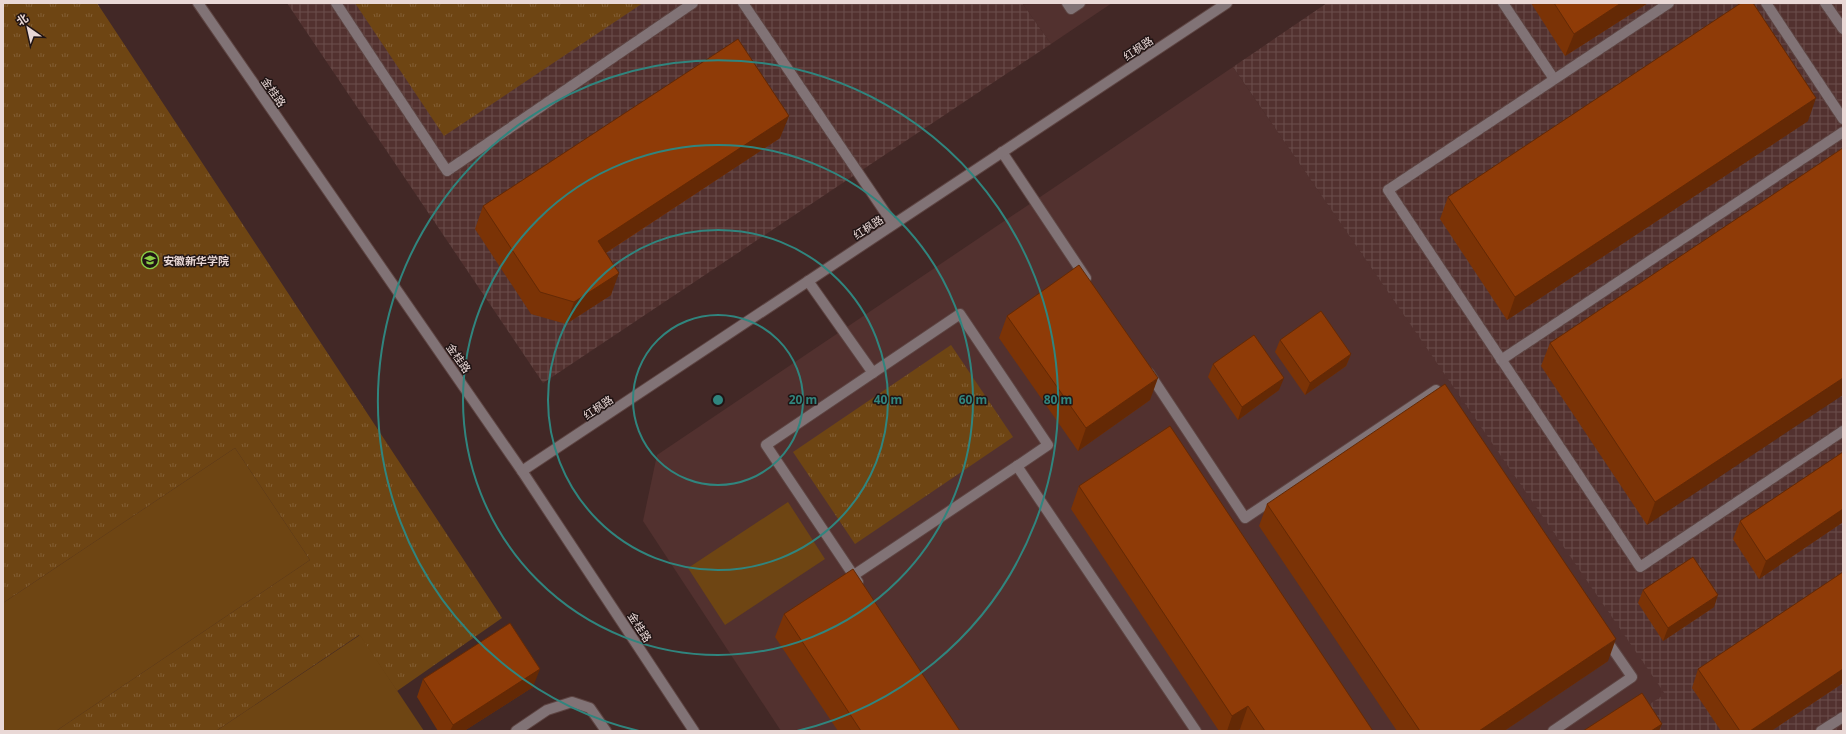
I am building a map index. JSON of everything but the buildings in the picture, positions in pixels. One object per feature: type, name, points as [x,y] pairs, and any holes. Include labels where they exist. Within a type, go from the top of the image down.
[{"type":"street","name":"金桂路","points":[[198,3],[522,471],[694,731]]},
{"type":"street","points":[[336,3],[447,171],[693,3]]},
{"type":"street","points":[[743,3],[893,224]]},
{"type":"street","points":[[1067,3],[1071,9],[1080,3]]},
{"type":"street","name":"红枫路","points":[[522,471],[1226,3]]},
{"type":"street","points":[[1503,3],[1554,80]]},
{"type":"street","points":[[1669,3],[1388,190],[1640,567],[1843,431]]},
{"type":"street","points":[[1766,3],[1843,119]]},
{"type":"street","points":[[1826,3],[1843,29]]},
{"type":"street","points":[[1501,360],[1843,132]]},
{"type":"street","points":[[1002,152],[1090,285]]},
{"type":"street","points":[[808,280],[873,374]]},
{"type":"street","points":[[854,575],[1048,445],[960,314],[766,445],[854,575],[863,588]]},
{"type":"street","points":[[1144,365],[1245,518],[1436,390],[1450,409]]},
{"type":"street","points":[[1017,466],[1196,731]]},
{"type":"street","points":[[1553,731],[1632,677],[1601,632]]},
{"type":"street","points":[[516,731],[547,710],[572,702],[590,708],[606,731]]},
{"type":"street","points":[[1821,731],[1843,717]]},
{"type":"shaded area","points":[[287,3],[1022,3],[1051,44],[543,383]]},
{"type":"shaded area","points":[[1022,3],[1112,3],[1051,44]]},
{"type":"shaded area","points":[[1327,3],[1843,3],[1843,731],[1609,731],[1665,694],[1233,67]]},
{"type":"shaded area","points":[[1233,67],[1666,694],[1609,731],[781,731],[643,521],[657,455]]},
{"type":"green space","name":"安徽新华学院","points":[[3,3],[97,3],[502,618],[397,691],[359,635],[216,731],[56,731],[310,560],[235,448],[3,603]]},
{"type":"green space","points":[[355,3],[643,3],[444,136]]},
{"type":"green space","points":[[951,345],[1013,437],[855,544],[793,452]]},
{"type":"green space","points":[[235,448],[310,560],[56,731],[3,731],[3,603]]},
{"type":"green space","points":[[788,502],[825,559],[725,625],[688,568]]},
{"type":"green space","points":[[360,635],[424,731],[216,731]]},
{"type":"place","name":"安徽新华学院","points":[[150,260]]}]
